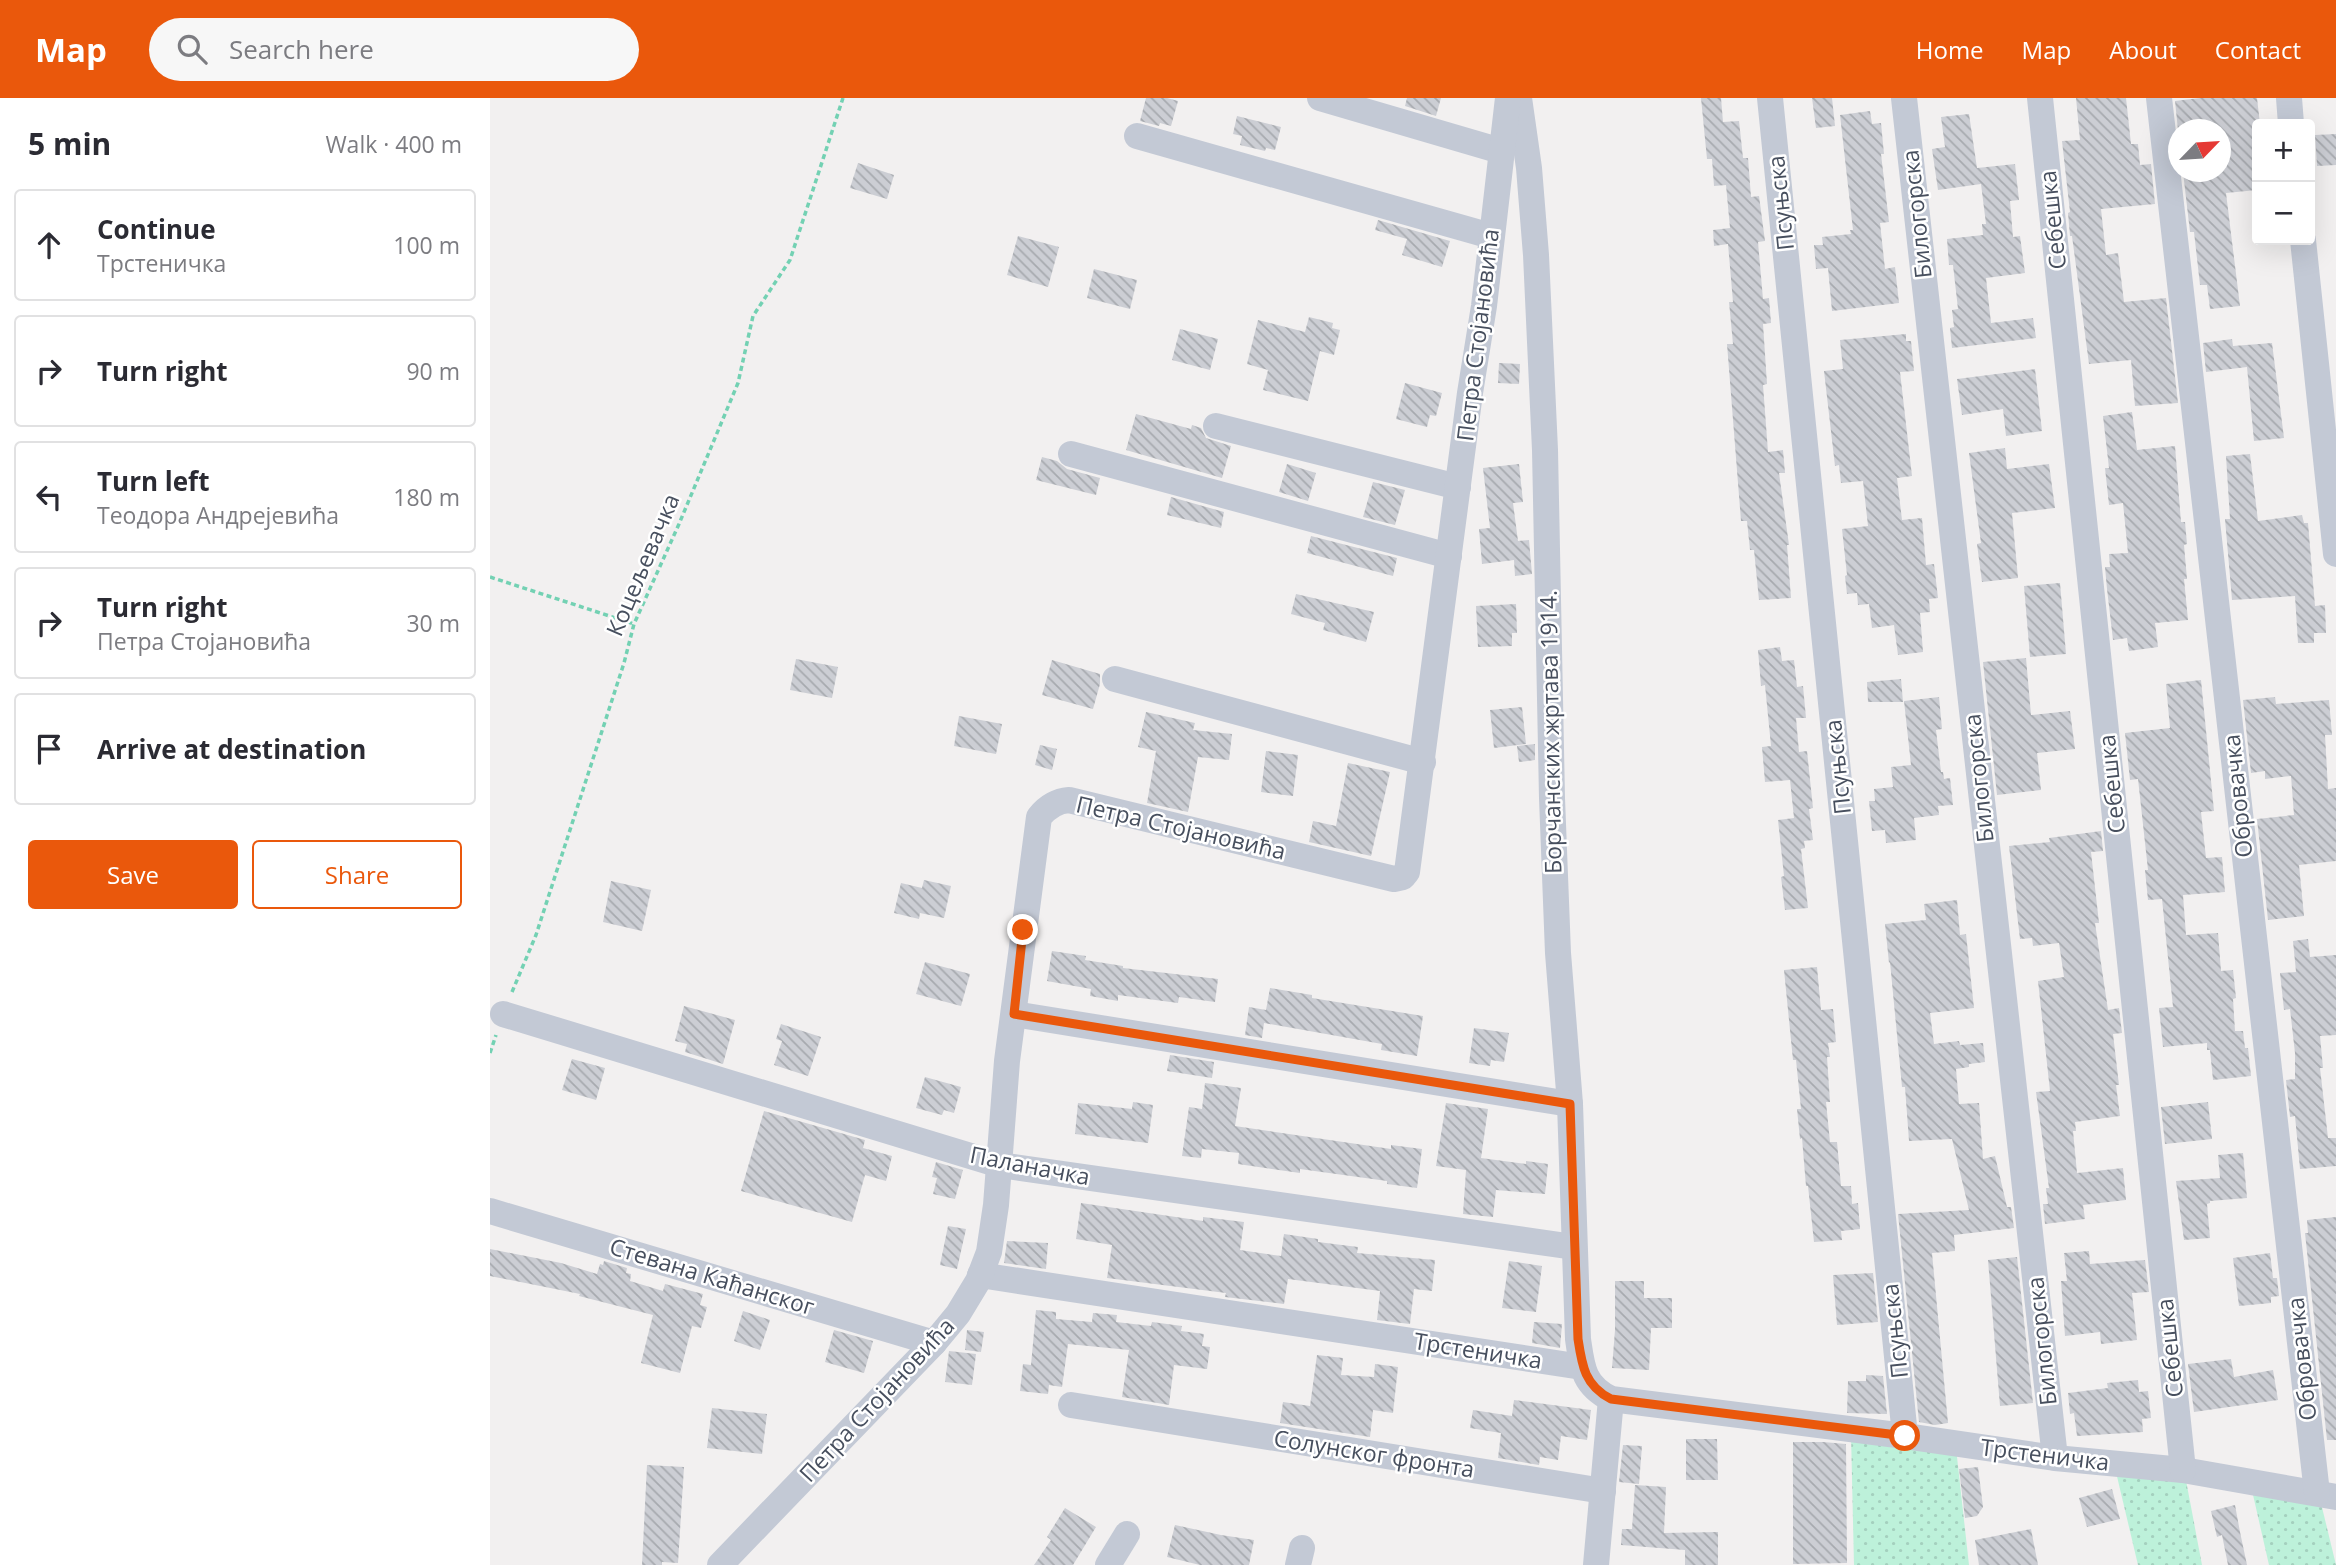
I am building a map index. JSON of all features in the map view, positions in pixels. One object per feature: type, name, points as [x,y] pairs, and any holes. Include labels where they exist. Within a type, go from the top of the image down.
[{"type":"street","points":[[1320,98],[1501,151]]},
{"type":"street","name":"Петра Стојановића","points":[[720,1565],[934,1343],[958,1314],[980,1275],[989,1252],[1000,1166],[1007,1061],[1039,817],[1060,800],[1069,800],[1394,879],[1403,877],[1407,872],[1484,306],[1508,98]]},
{"type":"street","name":"Борчанских жртава 1914.","points":[[1519,98],[1529,168],[1537,268],[1545,450],[1558,953],[1570,1104],[1578,1339],[1582,1367]]},
{"type":"street","name":"Псуњска","points":[[1770,98],[1905,1436]]},
{"type":"street","name":"Билогорска","points":[[1904,98],[2054,1458]]},
{"type":"street","name":"Себешка","points":[[2040,98],[2183,1470]]},
{"type":"street","name":"Обровачка","points":[[2159,98],[2327,1495]]},
{"type":"street","points":[[2289,98],[2291,119]]},
{"type":"street","points":[[1137,136],[1490,236]]},
{"type":"street","points":[[2304,245],[2336,554]]},
{"type":"street","points":[[1216,426],[1458,487]]},
{"type":"street","points":[[1071,454],[1449,556]]},
{"type":"street","points":[[1115,679],[1423,762]]},
{"type":"street","name":"Паланачка","points":[[503,1014],[1000,1166],[1574,1247]]},
{"type":"street","points":[[1014,1014],[1570,1104]]},
{"type":"street","name":"Стевана Каћанског","points":[[490,1210],[934,1343]]},
{"type":"street","name":"Трстеничка","points":[[980,1275],[1582,1367]]},
{"type":"street","points":[[1582,1367],[1593,1387],[1611,1399],[1596,1565]]},
{"type":"street","name":"Трстеничка","points":[[1611,1399],[1905,1436],[2054,1458],[2183,1470],[2327,1495]]},
{"type":"street","name":"Солунског фронта","points":[[1071,1405],[1603,1491]]},
{"type":"street","points":[[1108,1565],[1126,1534]]},
{"type":"path","name":"Коцељевачка","points":[[490,1053],[536,935],[624,663],[634,624],[738,383],[753,316],[790,260],[843,98]]},
{"type":"path","points":[[490,577],[634,624]]},
{"type":"green space","points":[[1851,1434],[1956,1448],[1969,1565],[1854,1565]]},
{"type":"green space","points":[[2115,1468],[2185,1475],[2202,1565],[2138,1565]]},
{"type":"green space","points":[[2251,1486],[2320,1499],[2336,1565],[2269,1565]]},
{"type":"building","points":[[1146,98],[1178,101],[1171,126],[1140,121]]},
{"type":"building","points":[[1407,98],[1441,98],[1436,116],[1405,106]]},
{"type":"building","points":[[1701,98],[1721,98],[1723,122],[1739,121],[1743,158],[1748,158],[1751,197],[1759,196],[1765,241],[1758,242],[1763,299],[1769,298],[1771,323],[1763,324],[1767,384],[1763,385],[1768,452],[1783,450],[1785,473],[1779,473],[1789,545],[1791,598],[1759,600],[1754,550],[1750,550],[1747,521],[1741,521],[1727,344],[1733,344],[1728,244],[1714,246],[1713,230],[1730,228],[1726,185],[1714,186],[1712,159],[1707,159]]},
{"type":"building","points":[[1812,98],[1832,98],[1835,126],[1816,128]]},
{"type":"building","points":[[2076,98],[2126,98],[2131,144],[2138,144],[2140,165],[2151,164],[2155,204],[2101,209],[2106,255],[2118,253],[2124,302],[2166,298],[2178,403],[2135,406],[2131,360],[2089,364],[2070,236],[2062,141],[2080,140]]},
{"type":"building","points":[[2257,98],[2259,119],[2252,119],[2252,190],[2226,193],[2240,306],[2210,309],[2207,285],[2200,285],[2194,232],[2190,232],[2184,182],[2231,182],[2231,119],[2177,119],[2175,101]]},
{"type":"building","points":[[1870,111],[1872,124],[1881,123],[1884,154],[1881,154],[1889,222],[1880,223],[1885,269],[1895,267],[1899,303],[1832,311],[1828,268],[1816,269],[1814,245],[1823,245],[1822,237],[1851,234],[1850,230],[1853,230],[1840,115]]},
{"type":"building","points":[[1969,114],[1977,168],[2015,164],[2019,200],[2010,201],[2013,237],[2020,236],[2025,273],[1986,278],[1991,323],[2033,318],[2036,338],[1952,348],[1952,310],[1958,309],[1947,239],[1983,235],[1982,224],[1986,224],[1981,184],[1938,190],[1932,149],[1945,147],[1941,117]]},
{"type":"building","points":[[1237,116],[1281,127],[1275,150],[1266,148],[1265,151],[1240,145],[1242,136],[1233,134]]},
{"type":"building","points":[[2336,134],[2336,165],[2317,166],[2315,135]]},
{"type":"building","points":[[858,163],[894,175],[887,199],[850,188]]},
{"type":"building","points":[[1378,220],[1450,241],[1442,267],[1402,255],[1407,239],[1375,230]]},
{"type":"building","points":[[1018,236],[1059,247],[1048,287],[1007,275]]},
{"type":"building","points":[[1094,269],[1137,280],[1130,309],[1087,298]]},
{"type":"building","points":[[1309,317],[1333,323],[1332,328],[1340,330],[1334,355],[1320,351],[1308,401],[1263,390],[1268,370],[1247,364],[1258,320],[1305,332]]},
{"type":"building","points":[[1180,329],[1218,339],[1210,370],[1172,360]]},
{"type":"building","points":[[1906,334],[1906,341],[1911,341],[1914,371],[1900,372],[1912,476],[1897,478],[1902,520],[1922,518],[1926,565],[1934,564],[1938,598],[1929,599],[1930,612],[1920,613],[1923,652],[1898,655],[1894,625],[1872,628],[1869,604],[1858,605],[1857,593],[1847,594],[1842,529],[1868,526],[1863,481],[1841,483],[1839,465],[1835,466],[1824,371],[1843,369],[1840,340]]},
{"type":"building","points":[[2232,339],[2233,346],[2272,343],[2284,438],[2254,441],[2247,367],[2206,372],[2203,343]]},
{"type":"building","points":[[1499,363],[1520,364],[1519,384],[1498,383]]},
{"type":"building","points":[[2035,369],[2042,431],[2006,436],[2003,409],[1962,415],[1957,379]]},
{"type":"building","points":[[1405,383],[1442,393],[1436,416],[1430,415],[1427,427],[1396,419]]},
{"type":"building","points":[[2132,412],[2137,450],[2175,446],[2181,522],[2185,522],[2187,544],[2184,545],[2187,579],[2184,579],[2188,620],[2155,623],[2158,647],[2129,651],[2127,638],[2113,640],[2107,589],[2105,567],[2110,567],[2109,554],[2128,553],[2123,503],[2109,505],[2105,468],[2109,468],[2103,416]]},
{"type":"building","points":[[1136,414],[1191,429],[1192,425],[1201,428],[1206,438],[1231,446],[1222,478],[1126,450]]},
{"type":"building","points":[[2005,448],[2007,469],[2049,464],[2055,508],[2012,513],[2018,578],[1982,582],[1977,544],[1981,543],[1969,453]]},
{"type":"building","points":[[2250,454],[2258,521],[2302,515],[2304,523],[2308,523],[2315,606],[2325,605],[2326,633],[2314,633],[2314,643],[2298,643],[2295,596],[2232,600],[2225,519],[2230,519],[2226,456]]},
{"type":"building","points":[[1042,457],[1057,461],[1067,469],[1100,478],[1096,495],[1036,480]]},
{"type":"building","points":[[1287,464],[1316,473],[1308,501],[1279,492]]},
{"type":"building","points":[[1519,464],[1523,502],[1513,503],[1518,541],[1529,540],[1532,574],[1515,576],[1514,560],[1482,564],[1479,529],[1490,528],[1483,468]]},
{"type":"building","points":[[1373,482],[1405,490],[1395,525],[1363,517]]},
{"type":"building","points":[[1171,497],[1224,512],[1221,528],[1167,515]]},
{"type":"building","points":[[1311,536],[1397,558],[1393,576],[1307,553]]},
{"type":"building","points":[[2060,583],[2066,654],[2030,657],[2024,586]]},
{"type":"building","points":[[1296,594],[1374,612],[1366,642],[1323,630],[1325,623],[1291,614]]},
{"type":"building","points":[[1516,604],[1517,633],[1512,633],[1512,646],[1478,647],[1476,606]]},
{"type":"building","points":[[1780,647],[1782,661],[1794,660],[1797,687],[1803,686],[1806,718],[1796,718],[1799,752],[1807,751],[1813,808],[1809,809],[1813,840],[1804,841],[1805,848],[1801,849],[1808,908],[1785,910],[1778,820],[1794,818],[1790,780],[1765,782],[1762,747],[1771,746],[1765,685],[1761,686],[1758,650]]},
{"type":"building","points":[[2026,658],[2031,715],[2070,711],[2075,749],[2037,753],[2041,790],[1997,795],[1983,662]]},
{"type":"building","points":[[796,659],[838,667],[832,698],[790,690]]},
{"type":"building","points":[[1052,660],[1100,674],[1093,709],[1042,695]]},
{"type":"building","points":[[1901,679],[1903,702],[1868,702],[1867,682]]},
{"type":"building","points":[[2201,680],[2214,811],[2201,812],[2206,858],[2222,857],[2225,892],[2183,895],[2186,935],[2218,933],[2221,971],[2233,970],[2235,1031],[2243,1031],[2251,1076],[2213,1080],[2207,1043],[2163,1047],[2159,1008],[2173,1007],[2162,899],[2148,900],[2145,870],[2148,870],[2138,779],[2130,780],[2125,733],[2170,728],[2166,684]]},
{"type":"building","points":[[1939,697],[1942,729],[1936,730],[1941,772],[1944,779],[1950,778],[1953,805],[1938,806],[1939,815],[1914,818],[1916,840],[1886,843],[1885,830],[1872,831],[1869,801],[1875,801],[1874,789],[1893,787],[1891,767],[1911,765],[1904,701]]},
{"type":"building","points":[[2275,697],[2276,704],[2329,700],[2332,735],[2325,735],[2328,789],[2336,788],[2336,861],[2299,865],[2304,916],[2268,920],[2257,819],[2294,815],[2291,776],[2265,779],[2265,771],[2251,773],[2243,700]]},
{"type":"building","points":[[1522,707],[1526,744],[1494,748],[1490,710]]},
{"type":"building","points":[[1146,712],[1195,723],[1193,730],[1232,734],[1229,760],[1198,757],[1188,812],[1147,803],[1156,751],[1138,747]]},
{"type":"building","points":[[959,716],[1002,724],[996,754],[954,746]]},
{"type":"building","points":[[1535,744],[1535,760],[1519,762],[1517,746]]},
{"type":"building","points":[[1040,745],[1057,749],[1052,770],[1035,765]]},
{"type":"building","points":[[1266,751],[1298,755],[1293,796],[1261,792]]},
{"type":"building","points":[[1348,763],[1390,772],[1371,856],[1309,842],[1313,821],[1336,826]]},
{"type":"building","points":[[2101,831],[2103,851],[2091,852],[2099,923],[2095,923],[2108,1010],[2119,1008],[2122,1033],[2113,1034],[2120,1116],[2075,1122],[2076,1131],[2073,1131],[2077,1173],[2123,1168],[2126,1200],[2083,1205],[2085,1219],[2045,1224],[2043,1204],[2048,1204],[2046,1188],[2049,1188],[2036,1092],[2050,1091],[2038,981],[2064,977],[2059,943],[2033,946],[2032,938],[2020,939],[2009,846],[2050,842],[2049,838]]},
{"type":"building","points":[[924,880],[951,886],[944,918],[920,913],[919,919],[894,913],[901,883],[922,888]]},
{"type":"building","points":[[611,881],[651,890],[642,931],[603,922]]},
{"type":"building","points":[[1957,900],[1960,935],[1966,934],[1974,1008],[1930,1013],[1934,1044],[1959,1041],[1960,1045],[1983,1043],[1985,1062],[1956,1069],[1959,1104],[1979,1103],[1983,1159],[1995,1156],[2007,1207],[2011,1207],[2014,1228],[1954,1235],[1955,1251],[1932,1253],[1948,1423],[1935,1425],[1919,1422],[1898,1214],[1969,1210],[1952,1139],[1909,1141],[1885,924],[1926,920],[1924,904]]},
{"type":"building","points":[[2308,939],[2310,957],[2336,955],[2336,1035],[2320,1036],[2323,1068],[2320,1068],[2328,1138],[2336,1138],[2336,1166],[2300,1169],[2295,1116],[2290,1117],[2286,1080],[2295,1079],[2295,1053],[2290,1009],[2284,1010],[2280,973],[2296,972],[2293,941]]},
{"type":"building","points":[[1052,951],[1086,956],[1085,960],[1123,968],[1218,979],[1215,1002],[1179,997],[1178,1003],[1118,995],[1118,1001],[1090,996],[1091,989],[1047,981]]},
{"type":"building","points":[[925,962],[970,974],[961,1006],[916,994]]},
{"type":"building","points":[[1817,967],[1821,1010],[1833,1009],[1836,1042],[1828,1043],[1830,1057],[1827,1057],[1830,1102],[1826,1102],[1830,1142],[1837,1142],[1841,1186],[1851,1186],[1852,1204],[1858,1203],[1860,1229],[1841,1231],[1842,1240],[1814,1242],[1802,1138],[1800,1139],[1797,1109],[1801,1109],[1784,970]]},
{"type":"building","points":[[1270,988],[1312,995],[1312,998],[1423,1016],[1417,1056],[1381,1050],[1382,1044],[1264,1023],[1262,1038],[1245,1035],[1249,1007],[1266,1010]]},
{"type":"building","points":[[684,1006],[735,1020],[723,1064],[685,1052],[687,1044],[675,1041]]},
{"type":"building","points":[[781,1024],[821,1037],[808,1076],[774,1065],[782,1041],[776,1039]]},
{"type":"building","points":[[1474,1028],[1509,1033],[1504,1062],[1491,1060],[1490,1066],[1469,1063]]},
{"type":"building","points":[[1170,1055],[1214,1062],[1212,1078],[1167,1071]]},
{"type":"building","points":[[572,1059],[605,1068],[596,1100],[562,1090]]},
{"type":"building","points":[[925,1077],[961,1087],[954,1113],[944,1110],[942,1115],[916,1108]]},
{"type":"building","points":[[1205,1083],[1241,1088],[1235,1126],[1391,1149],[1391,1145],[1422,1149],[1417,1188],[1387,1184],[1387,1181],[1300,1169],[1300,1173],[1238,1164],[1239,1153],[1202,1149],[1201,1158],[1182,1156],[1189,1107],[1202,1109]]},
{"type":"building","points":[[1133,1102],[1153,1105],[1148,1143],[1075,1134],[1078,1103],[1132,1109]]},
{"type":"building","points":[[2208,1102],[2212,1139],[2165,1144],[2161,1107]]},
{"type":"building","points":[[1446,1103],[1488,1109],[1481,1158],[1548,1164],[1545,1194],[1496,1190],[1493,1217],[1463,1214],[1466,1170],[1436,1166]]},
{"type":"building","points":[[764,1111],[865,1140],[863,1148],[892,1156],[886,1181],[865,1175],[852,1222],[741,1191]]},
{"type":"building","points":[[2243,1153],[2247,1198],[2210,1201],[2207,1204],[2210,1238],[2184,1240],[2176,1181],[2220,1178],[2218,1155]]},
{"type":"building","points":[[936,1162],[963,1170],[955,1199],[933,1194],[937,1178],[932,1177]]},
{"type":"building","points":[[1081,1203],[1203,1221],[1203,1217],[1244,1222],[1240,1250],[1281,1256],[1284,1234],[1358,1247],[1357,1253],[1435,1260],[1432,1291],[1414,1289],[1410,1324],[1377,1320],[1380,1291],[1288,1279],[1284,1304],[1225,1297],[1226,1293],[1107,1278],[1112,1245],[1076,1239]]},
{"type":"building","points":[[2336,1217],[2336,1440],[2327,1440],[2305,1233],[2308,1233],[2307,1220]]},
{"type":"building","points":[[948,1226],[966,1229],[957,1269],[940,1265]]},
{"type":"building","points":[[1007,1241],[1048,1243],[1046,1269],[1004,1263]]},
{"type":"building","points":[[490,1249],[561,1263],[597,1274],[604,1261],[627,1268],[626,1273],[631,1274],[630,1281],[663,1291],[665,1284],[703,1294],[700,1305],[707,1307],[701,1328],[692,1326],[680,1373],[641,1363],[653,1315],[579,1296],[580,1294],[490,1276]]},
{"type":"building","points":[[2089,1251],[2090,1264],[2145,1260],[2149,1292],[2132,1293],[2137,1340],[2101,1344],[2100,1332],[2065,1336],[2061,1281],[2067,1281],[2064,1253]]},
{"type":"building","points":[[2270,1253],[2273,1278],[2277,1278],[2279,1296],[2271,1297],[2271,1303],[2239,1306],[2233,1258]]},
{"type":"building","points":[[2017,1257],[2033,1403],[2000,1406],[1988,1260]]},
{"type":"building","points":[[1509,1261],[1542,1266],[1536,1312],[1502,1308]]},
{"type":"building","points":[[1873,1273],[1878,1322],[1837,1325],[1833,1275]]},
{"type":"building","points":[[1615,1281],[1644,1281],[1644,1298],[1672,1298],[1672,1328],[1651,1328],[1649,1370],[1612,1368]]},
{"type":"building","points":[[1036,1310],[1056,1312],[1056,1319],[1092,1322],[1093,1313],[1117,1315],[1116,1322],[1151,1326],[1152,1322],[1182,1326],[1181,1331],[1204,1334],[1202,1346],[1210,1347],[1207,1369],[1174,1365],[1169,1405],[1122,1397],[1129,1350],[1068,1344],[1062,1387],[1049,1385],[1048,1394],[1020,1391],[1023,1364],[1031,1365]]},
{"type":"building","points":[[743,1311],[770,1320],[760,1350],[734,1341]]},
{"type":"building","points":[[1534,1322],[1562,1324],[1560,1348],[1532,1343]]},
{"type":"building","points":[[834,1330],[873,1341],[864,1373],[825,1362]]},
{"type":"building","points":[[967,1330],[984,1332],[981,1352],[965,1350]]},
{"type":"building","points":[[949,1351],[976,1354],[972,1385],[945,1382]]},
{"type":"building","points":[[1317,1355],[1343,1358],[1341,1375],[1374,1377],[1375,1364],[1398,1367],[1393,1413],[1373,1410],[1370,1437],[1280,1423],[1283,1402],[1310,1406]]},
{"type":"building","points":[[2231,1359],[2234,1377],[2273,1370],[2278,1400],[2194,1412],[2188,1364]]},
{"type":"building","points":[[1866,1375],[1883,1376],[1887,1414],[1847,1413],[1848,1381],[1866,1381]]},
{"type":"building","points":[[2138,1380],[2139,1392],[2148,1391],[2151,1418],[2142,1419],[2143,1432],[2077,1436],[2074,1413],[2070,1414],[2068,1393],[2108,1388],[2107,1383]]},
{"type":"building","points":[[1514,1400],[1591,1410],[1587,1440],[1561,1436],[1558,1460],[1540,1457],[1539,1465],[1498,1458],[1501,1433],[1470,1428],[1473,1410],[1512,1416]]},
{"type":"building","points":[[712,1408],[767,1414],[762,1454],[707,1448]]},
{"type":"building","points":[[1686,1439],[1717,1439],[1718,1480],[1686,1480]]},
{"type":"building","points":[[1793,1442],[1846,1444],[1847,1563],[1793,1564]]},
{"type":"building","points":[[1623,1445],[1642,1446],[1639,1484],[1619,1482]]},
{"type":"building","points":[[647,1465],[684,1467],[678,1563],[642,1565]]},
{"type":"building","points":[[1978,1467],[1983,1507],[1977,1516],[1965,1518],[1959,1469]]},
{"type":"building","points":[[1635,1485],[1666,1487],[1664,1533],[1718,1532],[1718,1565],[1685,1565],[1685,1550],[1621,1545],[1622,1529],[1632,1529]]},
{"type":"building","points":[[2112,1489],[2120,1519],[2087,1527],[2079,1498]]},
{"type":"building","points":[[2235,1505],[2247,1565],[2228,1565],[2222,1535],[2217,1537],[2211,1511]]},
{"type":"building","points":[[1065,1508],[1096,1527],[1073,1565],[1034,1565],[1051,1540],[1047,1537]]},
{"type":"building","points":[[1175,1525],[1254,1540],[1249,1565],[1200,1565],[1167,1557]]},
{"type":"building","points":[[2031,1529],[2038,1565],[1979,1565],[1975,1540]]},
{"type":"route","points":[[1023,930],[1014,1014],[1570,1104],[1578,1339],[1582,1367],[1593,1387],[1611,1399],[1905,1436]]}]
